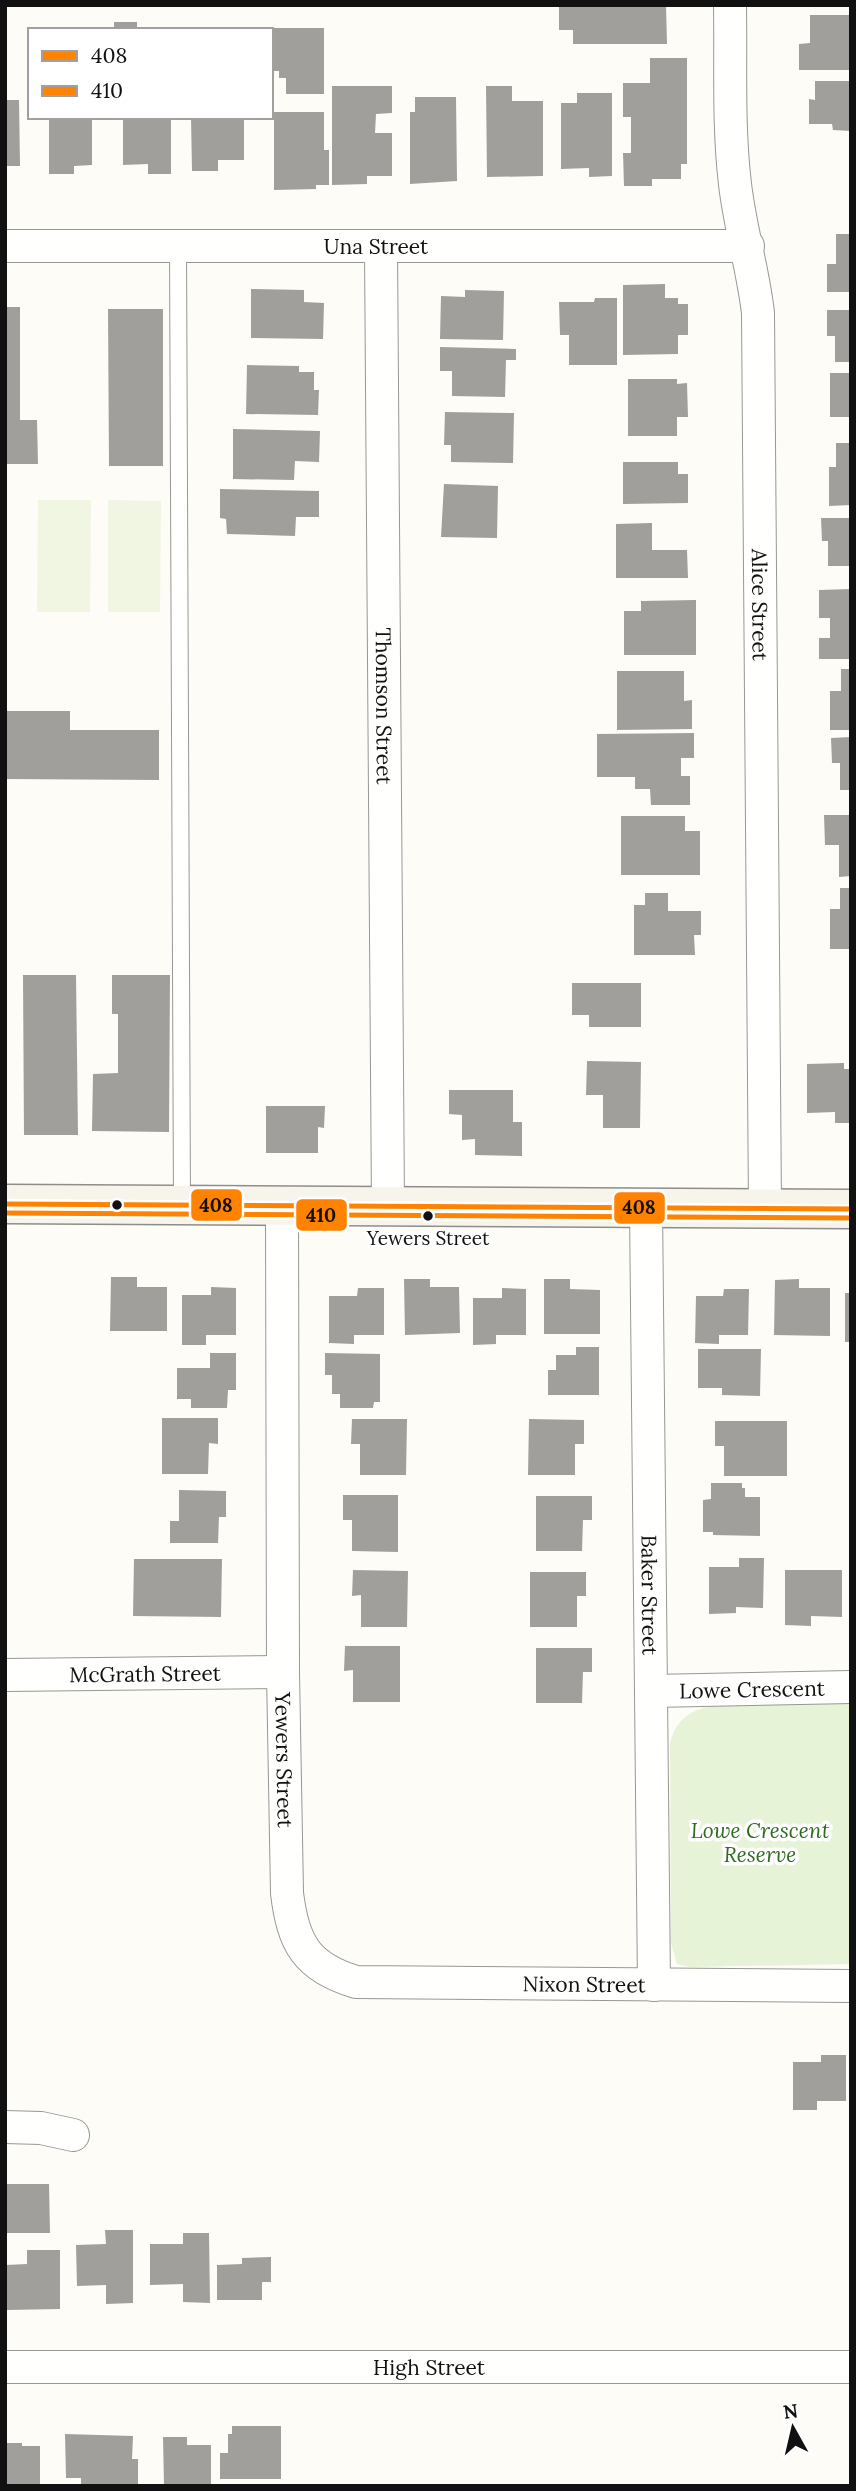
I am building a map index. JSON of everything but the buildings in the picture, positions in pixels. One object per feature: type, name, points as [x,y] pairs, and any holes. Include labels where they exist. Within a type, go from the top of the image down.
[{"type":"main road","points":[[5,1204],[851,1209]]},
{"type":"street","name":"Alice Street","points":[[730,5],[732,154],[758,313],[765,1208]]},
{"type":"street","name":"Una Street","points":[[5,246],[748,246]]},
{"type":"street","name":"Thomson Street","points":[[381,248],[388,1207]]},
{"type":"street","name":"Yewers Street","points":[[282,1207],[283,1672],[287,1893],[290,1920],[297,1940],[306,1954],[321,1968]]},
{"type":"street","name":"Baker Street","points":[[646,1208],[654,1984]]},
{"type":"street","name":"McGrath Street","points":[[5,1675],[283,1672]]},
{"type":"street","name":"Lowe Crescent","points":[[652,1691],[851,1687]]},
{"type":"street","name":"Nixon Street","points":[[321,1968],[334,1976],[356,1983],[851,1986]]},
{"type":"street","points":[[5,2127],[41,2128],[73,2135]]},
{"type":"street","name":"High Street","points":[[5,2367],[851,2367]]},
{"type":"lane","points":[[178,247],[182,1205]]},
{"type":"green space","points":[[38,500],[91,500],[90,612],[37,612]]},
{"type":"green space","points":[[108,500],[161,501],[160,612],[108,612]]},
{"type":"green space","name":"Lowe Crescent Reserve","points":[[851,1703],[851,1964],[689,1967],[677,1964],[671,1943],[670,1743],[676,1728],[696,1710],[711,1706]]},
{"type":"transit line","name":"408","points":[[5,1204],[851,1209]]},
{"type":"transit line","name":"410","points":[[5,1213],[851,1218]]},
{"type":"place","name":"Yewers Street","points":[[428,1216]]}]
